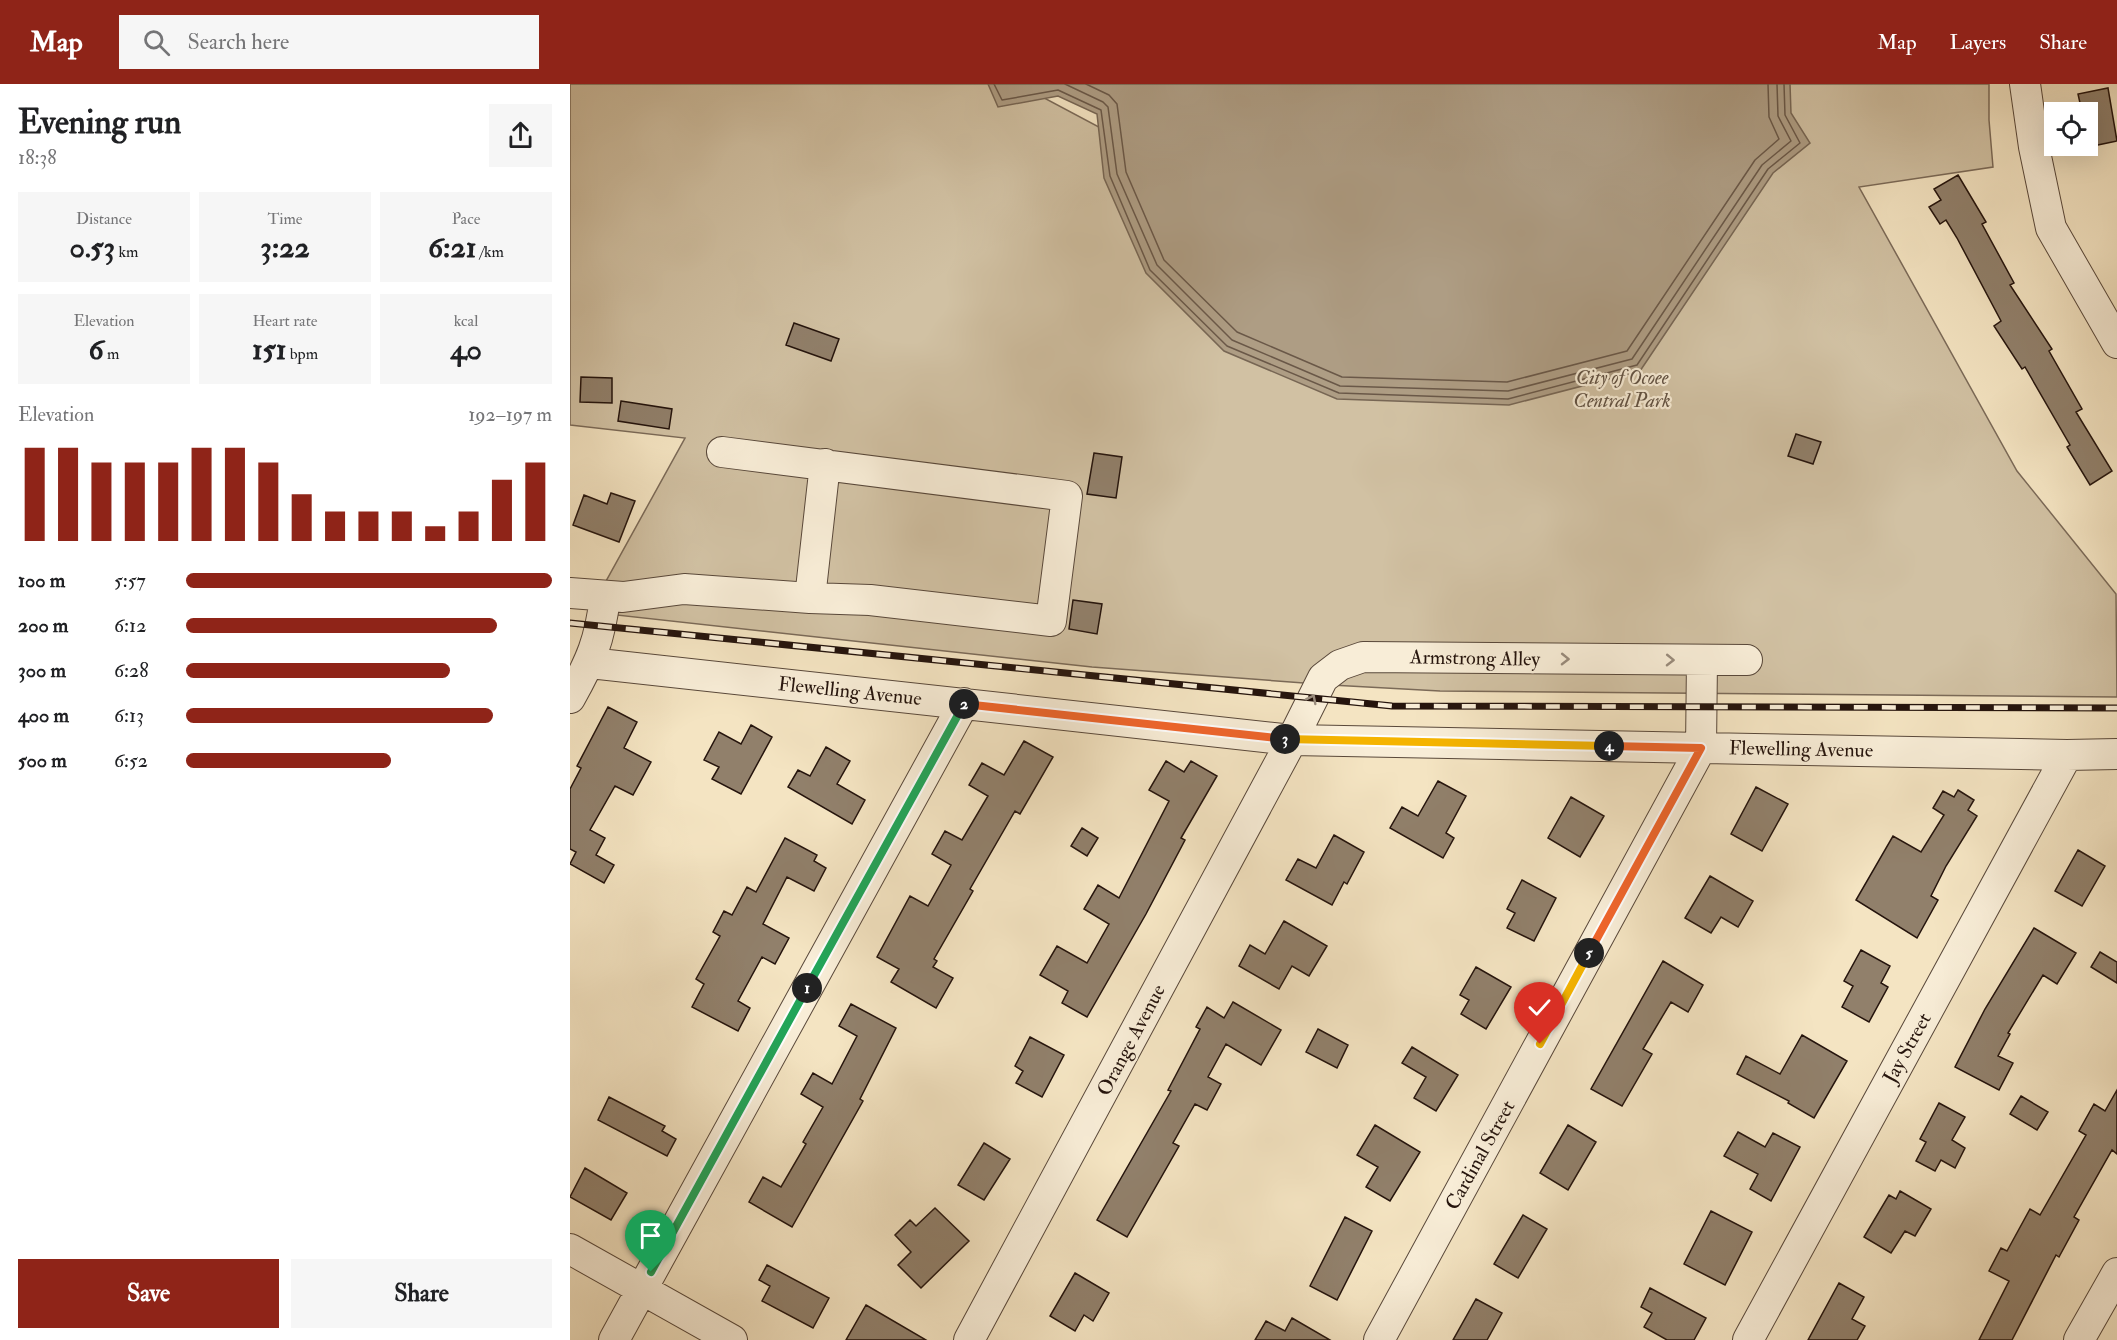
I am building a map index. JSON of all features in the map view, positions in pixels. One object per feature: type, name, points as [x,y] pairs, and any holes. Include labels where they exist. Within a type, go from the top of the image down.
[{"type":"street","points":[[2025,84],[2034,147],[2051,228],[2117,343]]},
{"type":"street","points":[[570,593],[623,597],[684,589],[870,600],[1051,621],[1067,495],[722,452]]},
{"type":"street","points":[[810,598],[825,464]]},
{"type":"street","points":[[570,698],[590,663],[602,627],[605,597]]},
{"type":"street","name":"Armstrong Alley","points":[[1292,740],[1323,678],[1340,664],[1363,657],[1747,660]]},
{"type":"street","points":[[1701,748],[1702,660]]},
{"type":"street","name":"Flewelling Avenue","points":[[590,663],[1292,740],[2067,755],[2117,754]]},
{"type":"street","points":[[614,1340],[964,703]]},
{"type":"street","name":"Orange Avenue","points":[[969,1340],[1292,740]]},
{"type":"street","name":"Cardinal Street","points":[[1379,1340],[1701,748]]},
{"type":"street","name":"Jay Street","points":[[1748,1340],[2067,755]]},
{"type":"street","points":[[570,1249],[732,1340]]},
{"type":"street","points":[[2079,1340],[2117,1273]]},
{"type":"green space","name":"City of Ocoee Central Park","points":[[570,84],[1018,84],[1157,158],[1513,84],[1989,84],[1993,167],[1859,187],[2017,471],[2116,594],[2117,697],[1440,691],[1331,685],[1092,667],[589,612],[685,438],[570,425]]},
{"type":"water","points":[[988,84],[1790,84],[1791,113],[1810,143],[1773,173],[1640,371],[1509,405],[1337,399],[1224,351],[1146,273],[1104,178],[1097,114],[1058,96],[998,107]]},
{"type":"building","points":[[2108,88],[2117,141],[2098,145],[2098,102],[2080,102],[2078,94]]},
{"type":"building","points":[[1958,175],[1986,222],[1982,224],[2014,283],[2010,285],[2052,349],[2049,351],[2082,409],[2076,412],[2112,471],[2090,485],[2067,447],[2070,445],[2025,367],[2022,369],[1994,326],[2001,321],[1957,238],[1946,220],[1940,224],[1929,207],[1941,200],[1934,189]]},
{"type":"building","points":[[794,323],[839,339],[831,361],[786,345]]},
{"type":"building","points":[[581,377],[612,378],[612,403],[580,402]]},
{"type":"building","points":[[621,401],[672,409],[669,429],[618,421]]},
{"type":"building","points":[[1796,434],[1821,442],[1813,464],[1788,456]]},
{"type":"building","points":[[1094,453],[1122,457],[1116,498],[1087,494]]},
{"type":"building","points":[[611,493],[635,501],[619,542],[573,525],[584,495],[607,504]]},
{"type":"building","points":[[1073,600],[1102,604],[1097,634],[1069,629]]},
{"type":"building","points":[[608,707],[637,722],[624,748],[651,762],[633,795],[615,786],[590,830],[605,838],[596,855],[614,865],[604,883],[570,864],[576,852],[570,849],[570,789],[581,768],[577,766]]},
{"type":"building","points":[[751,725],[772,737],[741,794],[712,779],[719,767],[704,760],[719,732],[741,744]]},
{"type":"building","points":[[1024,741],[1053,757],[1020,814],[1015,811],[970,889],[973,891],[934,959],[937,961],[933,967],[953,978],[936,1008],[891,982],[899,969],[877,957],[910,896],[928,906],[951,865],[932,854],[945,831],[962,840],[988,796],[969,785],[982,763],[1004,775]]},
{"type":"building","points":[[826,747],[850,761],[837,784],[865,800],[852,824],[788,787],[798,770],[810,776]]},
{"type":"building","points":[[1166,761],[1184,772],[1191,761],[1217,776],[1181,838],[1185,840],[1146,914],[1087,1017],[1062,1003],[1068,991],[1040,975],[1057,946],[1087,963],[1109,924],[1084,909],[1098,885],[1119,898],[1169,801],[1149,790]]},
{"type":"building","points":[[1438,781],[1466,796],[1446,833],[1454,838],[1443,858],[1390,828],[1402,807],[1418,816]]},
{"type":"building","points":[[1756,787],[1788,804],[1762,851],[1731,834]]},
{"type":"building","points":[[1958,790],[1974,800],[1968,810],[1977,816],[1946,866],[1931,896],[1938,900],[1917,938],[1856,900],[1893,836],[1921,852],[1944,815],[1933,808],[1943,791],[1954,797]]},
{"type":"building","points":[[1571,797],[1604,816],[1580,857],[1548,838]]},
{"type":"building","points":[[1082,828],[1098,838],[1087,856],[1071,846]]},
{"type":"building","points":[[1334,835],[1364,852],[1347,884],[1344,882],[1332,905],[1286,880],[1298,859],[1316,868]]},
{"type":"building","points":[[785,838],[817,855],[814,861],[826,868],[814,891],[787,877],[763,924],[789,938],[775,964],[762,957],[738,1001],[750,1008],[738,1031],[692,1007],[704,984],[696,979],[720,936],[713,932],[724,911],[732,915],[747,887],[756,892]]},
{"type":"building","points":[[2078,850],[2105,866],[2082,906],[2055,891]]},
{"type":"building","points":[[1710,876],[1753,901],[1738,927],[1721,917],[1711,933],[1685,918]]},
{"type":"building","points":[[1522,880],[1556,898],[1534,941],[1507,928],[1515,913],[1507,909]]},
{"type":"building","points":[[1284,921],[1327,946],[1309,976],[1292,966],[1279,989],[1239,966],[1250,945],[1265,954]]},
{"type":"building","points":[[2034,928],[2076,953],[2057,984],[2043,975],[2008,1033],[2010,1034],[1998,1056],[2013,1063],[1999,1090],[1955,1067],[1985,1009]]},
{"type":"building","points":[[1861,950],[1890,966],[1881,983],[1888,987],[1869,1022],[1842,1007],[1853,986],[1844,981]]},
{"type":"building","points":[[2100,952],[2117,962],[2117,983],[2091,967]]},
{"type":"building","points":[[1663,961],[1703,985],[1688,1012],[1671,1002],[1643,1049],[1652,1054],[1622,1106],[1591,1089]]},
{"type":"building","points":[[1476,967],[1511,987],[1486,1029],[1461,1014],[1469,1000],[1460,995]]},
{"type":"building","points":[[1233,1002],[1281,1030],[1261,1065],[1226,1044],[1208,1077],[1221,1084],[1207,1110],[1195,1104],[1173,1143],[1179,1146],[1127,1237],[1097,1220],[1171,1091],[1168,1090],[1200,1029],[1196,1027],[1207,1007],[1224,1018]]},
{"type":"building","points":[[851,1004],[896,1028],[860,1099],[863,1101],[792,1227],[749,1202],[763,1177],[781,1187],[806,1144],[803,1142],[823,1107],[801,1094],[813,1073],[832,1084],[857,1036],[839,1026]]},
{"type":"building","points":[[1318,1029],[1348,1045],[1337,1068],[1306,1052]]},
{"type":"building","points":[[1802,1035],[1847,1061],[1814,1118],[1788,1103],[1789,1101],[1737,1074],[1746,1056],[1780,1074]]},
{"type":"building","points":[[1030,1037],[1064,1055],[1042,1097],[1016,1083],[1023,1071],[1015,1066]]},
{"type":"building","points":[[1412,1047],[1458,1075],[1436,1111],[1414,1098],[1426,1077],[1402,1063]]},
{"type":"building","points":[[2117,1090],[2117,1154],[2112,1150],[2074,1217],[2079,1220],[2059,1257],[2056,1255],[2012,1340],[1979,1340],[2009,1281],[1989,1271],[2001,1248],[2007,1251],[2030,1209],[2040,1215],[2086,1135],[2079,1131],[2094,1104],[2105,1111]]},
{"type":"building","points":[[2021,1096],[2048,1112],[2037,1130],[2010,1114]]},
{"type":"building","points":[[609,1097],[665,1126],[662,1131],[676,1139],[667,1156],[598,1120]]},
{"type":"building","points":[[1939,1103],[1965,1117],[1952,1140],[1965,1148],[1955,1168],[1941,1160],[1935,1171],[1916,1161],[1926,1142],[1920,1139]]},
{"type":"building","points":[[1375,1125],[1420,1152],[1390,1201],[1366,1187],[1378,1167],[1357,1155]]},
{"type":"building","points":[[1568,1125],[1596,1142],[1568,1190],[1540,1173]]},
{"type":"building","points":[[1738,1132],[1765,1147],[1773,1133],[1800,1147],[1771,1201],[1750,1189],[1758,1174],[1724,1156]]},
{"type":"building","points":[[984,1143],[1010,1159],[984,1200],[958,1185]]},
{"type":"building","points":[[585,1168],[627,1193],[611,1220],[570,1197]]},
{"type":"building","points":[[1900,1191],[1931,1209],[1915,1236],[1905,1231],[1891,1253],[1864,1237],[1889,1195],[1896,1199]]},
{"type":"building","points":[[935,1208],[969,1241],[921,1288],[898,1265],[911,1252],[895,1235],[910,1220],[916,1226]]},
{"type":"building","points":[[1711,1211],[1752,1232],[1725,1285],[1684,1264]]},
{"type":"building","points":[[1523,1215],[1547,1229],[1518,1278],[1494,1264]]},
{"type":"building","points":[[1345,1217],[1372,1231],[1337,1300],[1310,1286]]},
{"type":"building","points":[[767,1265],[829,1298],[813,1328],[762,1301],[770,1286],[759,1280]]},
{"type":"building","points":[[1075,1273],[1109,1293],[1093,1321],[1084,1315],[1075,1331],[1050,1316]]},
{"type":"building","points":[[1839,1283],[1864,1297],[1852,1319],[1865,1326],[1857,1340],[1808,1340]]},
{"type":"building","points":[[1650,1288],[1706,1318],[1694,1340],[1667,1340],[1644,1327],[1652,1313],[1641,1307]]},
{"type":"building","points":[[1476,1299],[1502,1313],[1487,1340],[1453,1340]]},
{"type":"building","points":[[866,1305],[926,1340],[846,1340]]},
{"type":"building","points":[[1292,1318],[1330,1340],[1255,1340],[1266,1321],[1285,1331]]},
{"type":"railway","points":[[570,623],[1392,706],[2117,708]]},
{"type":"route","points":[[651,1272],[964,703],[1292,740],[1701,748],[1540,1044]]}]
